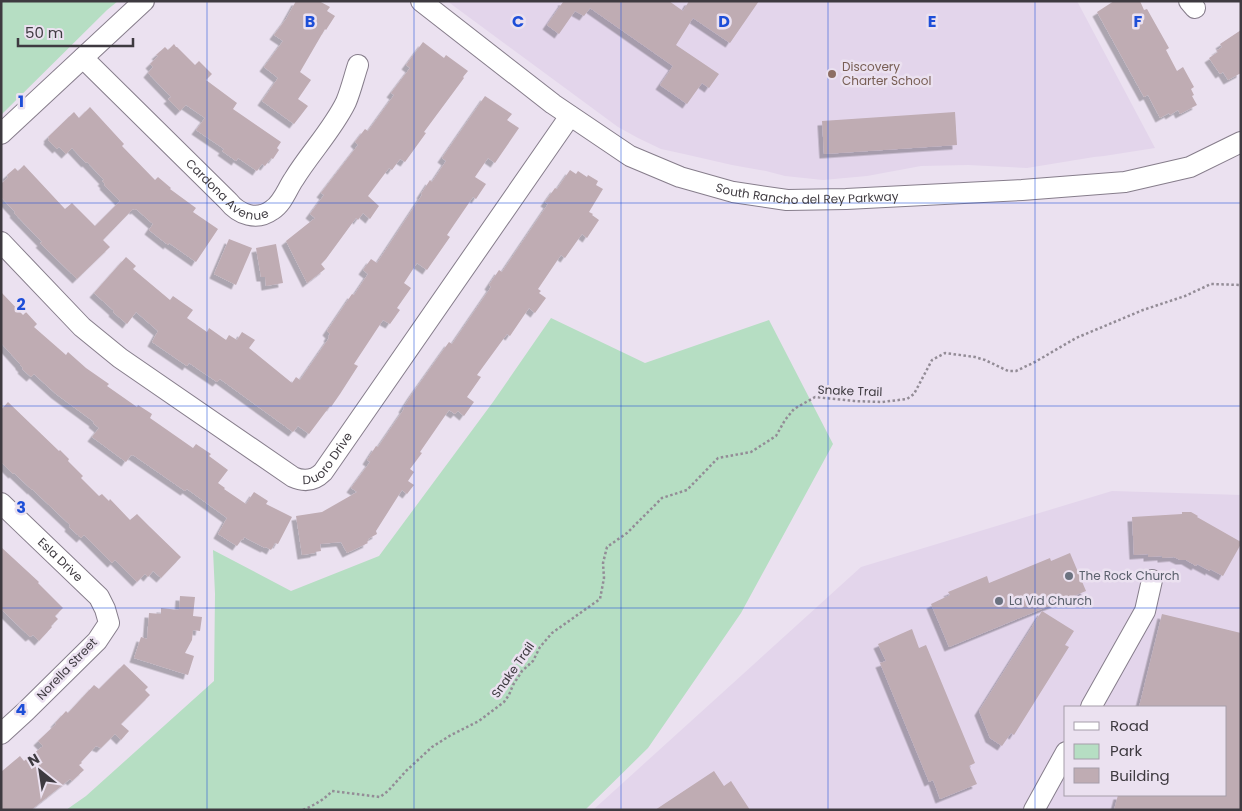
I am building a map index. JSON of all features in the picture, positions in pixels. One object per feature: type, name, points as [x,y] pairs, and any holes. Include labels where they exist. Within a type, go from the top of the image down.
[{"type":"street","points":[[1,134],[144,1]]},
{"type":"street","name":"South Rancho del Rey Parkway","points":[[421,1],[570,116],[630,156],[680,177],[733,192],[787,200],[846,199],[1022,190],[1125,182],[1190,167],[1241,142]]},
{"type":"street","name":"Cardona Avenue","points":[[83,58],[233,208],[247,215],[256,216],[264,215],[278,206],[346,102],[358,65]]},
{"type":"street","name":"Duoro Drive","points":[[1,242],[82,326],[120,358],[293,477],[304,481],[312,480],[323,472],[570,116]]},
{"type":"street","name":"Esla Drive","points":[[1,503],[100,597],[108,623]]},
{"type":"street","points":[[1092,706],[1145,611],[1152,580]]},
{"type":"street","name":"Norella Street","points":[[1,734],[97,641],[108,623]]},
{"type":"street","points":[[1034,810],[1064,756]]},
{"type":"path","name":"Snake Trail","points":[[303,810],[317,803],[332,791],[380,798],[432,746],[494,710],[509,695],[522,671],[533,661],[540,647],[552,633],[600,599],[604,578],[603,562],[607,547],[628,534],[662,498],[687,490],[718,458],[751,452],[776,436],[794,409],[815,397],[882,402],[907,399],[914,394],[932,360],[945,354],[975,357],[986,360],[1008,371],[1016,371],[1076,338],[1211,284],[1241,285]]},
{"type":"shaded area","name":"Discovery Charter School","points":[[447,1],[1077,1],[1155,148],[1027,168],[968,165],[921,166],[867,176],[823,180],[785,176],[732,165],[661,149],[618,127]]},
{"type":"shaded area","points":[[1112,491],[1241,495],[1241,810],[593,810],[861,567]]},
{"type":"green space","points":[[1,1],[118,1],[1,115]]},
{"type":"green space","points":[[551,318],[645,363],[769,320],[833,444],[741,613],[648,748],[585,810],[66,810],[86,796],[214,681],[215,594],[213,550],[291,591],[379,556],[493,402]]},
{"type":"building","points":[[296,1],[319,1],[330,7],[327,11],[335,16],[325,29],[300,72],[311,80],[298,99],[308,106],[294,124],[262,101],[278,78],[264,67],[283,41],[274,35]]},
{"type":"building","points":[[562,1],[669,1],[683,11],[689,1],[759,1],[730,43],[693,18],[676,45],[719,74],[709,88],[702,83],[687,104],[660,85],[673,66],[590,8],[584,16],[575,11],[559,34],[547,25]]},
{"type":"building","points":[[1114,1],[1140,1],[1144,10],[1147,9],[1169,48],[1166,50],[1177,71],[1183,67],[1194,87],[1191,89],[1194,95],[1192,96],[1197,105],[1180,114],[1178,110],[1160,118],[1148,95],[1144,97],[1097,12]]},
{"type":"building","points":[[1241,30],[1241,73],[1228,80],[1223,72],[1220,74],[1209,58],[1222,47],[1220,44]]},
{"type":"building","points":[[423,42],[444,58],[446,55],[468,71],[405,162],[400,159],[392,170],[389,168],[368,196],[379,206],[370,219],[363,213],[358,220],[356,218],[321,264],[325,269],[307,283],[286,241],[315,218],[310,214],[324,195],[321,193],[358,145],[355,142],[365,129],[368,131],[394,95],[391,93],[410,68],[406,65]]},
{"type":"building","points":[[174,44],[195,65],[199,61],[212,74],[206,80],[237,103],[233,109],[281,142],[277,148],[279,150],[273,159],[271,158],[265,166],[262,164],[257,171],[238,158],[236,161],[222,151],[224,149],[196,130],[205,118],[186,105],[180,111],[168,99],[171,97],[148,73],[153,67],[150,64],[158,56],[156,55],[165,47],[168,50]]},
{"type":"building","points":[[485,96],[512,114],[507,120],[519,128],[495,163],[488,158],[475,177],[486,184],[476,199],[473,197],[447,235],[450,237],[427,270],[417,263],[404,283],[411,288],[397,308],[400,310],[390,324],[383,320],[354,364],[358,366],[340,394],[309,434],[298,426],[293,432],[220,379],[217,382],[189,363],[187,366],[152,342],[158,331],[136,312],[127,324],[94,293],[126,257],[136,266],[133,269],[170,300],[173,296],[193,310],[187,318],[207,332],[209,328],[226,340],[229,335],[237,340],[242,332],[255,340],[249,348],[292,383],[296,377],[300,380],[329,338],[330,334],[327,331],[368,274],[363,270],[371,259],[377,263],[430,180],[432,182],[446,161],[442,158]]},
{"type":"building","points":[[90,107],[124,144],[122,146],[155,180],[158,177],[170,189],[196,208],[193,212],[218,229],[196,262],[169,243],[168,245],[149,230],[153,224],[136,209],[133,209],[103,240],[110,247],[77,279],[40,243],[42,242],[1,197],[1,184],[8,177],[7,175],[15,168],[18,171],[24,165],[65,209],[72,203],[95,226],[120,201],[104,185],[102,181],[104,180],[72,148],[66,154],[59,147],[57,149],[48,140],[48,137],[74,112],[79,118]]},
{"type":"building","points":[[955,112],[957,145],[824,154],[822,121]]},
{"type":"building","points":[[570,170],[576,174],[578,171],[587,177],[588,175],[598,181],[596,185],[603,189],[589,212],[599,220],[587,238],[582,234],[565,258],[561,255],[538,289],[541,291],[539,293],[546,298],[535,313],[529,308],[510,336],[507,334],[477,375],[481,377],[467,397],[474,402],[464,416],[458,411],[455,414],[449,410],[410,469],[414,472],[408,481],[414,485],[407,494],[402,490],[376,531],[377,534],[368,539],[368,543],[347,553],[341,542],[320,544],[321,551],[302,555],[296,516],[322,512],[357,492],[351,488],[370,462],[367,460],[376,446],[378,447],[412,394],[449,342],[452,344],[491,287],[489,285],[499,270],[502,272],[548,204],[545,202]]},
{"type":"building","points":[[229,239],[252,248],[236,285],[214,274]]},
{"type":"building","points":[[276,244],[283,283],[266,286],[265,277],[261,277],[256,248]]},
{"type":"building","points":[[1,292],[23,315],[26,312],[37,324],[34,327],[66,355],[68,352],[86,368],[109,384],[107,386],[137,407],[138,405],[152,414],[150,418],[193,448],[196,444],[211,454],[209,456],[228,470],[218,483],[224,489],[246,504],[254,492],[268,501],[266,504],[292,517],[278,544],[275,543],[271,550],[244,537],[237,546],[218,534],[227,518],[187,489],[185,491],[133,455],[126,462],[92,437],[99,428],[94,422],[56,394],[34,374],[31,377],[1,343]]},
{"type":"building","points":[[8,402],[69,459],[68,461],[83,476],[81,478],[99,496],[102,494],[109,501],[110,499],[130,520],[137,514],[181,557],[161,578],[153,571],[148,577],[145,574],[137,582],[115,560],[112,563],[84,535],[81,538],[69,527],[70,525],[1,462],[1,410]]},
{"type":"building","points":[[1182,512],[1191,512],[1241,542],[1223,576],[1210,569],[1210,571],[1197,564],[1196,566],[1186,560],[1174,557],[1148,557],[1148,554],[1134,555],[1132,517],[1182,514]]},
{"type":"building","points":[[1,547],[39,582],[63,608],[55,616],[58,619],[39,641],[33,635],[30,637],[1,609]]},
{"type":"building","name":"La Vid Church","points":[[1070,553],[1086,591],[949,647],[931,604],[950,595],[948,592],[987,576],[989,583],[1050,558],[1051,561]]},
{"type":"building","points":[[180,596],[195,597],[193,616],[202,617],[200,631],[193,630],[192,640],[185,653],[194,656],[188,675],[134,658],[141,637],[147,639],[149,613],[161,614],[161,608],[179,610]]},
{"type":"building","points":[[1042,611],[1074,631],[1065,645],[1069,647],[1014,735],[1011,733],[1002,746],[990,738],[979,711]]},
{"type":"building","points":[[1162,614],[1241,633],[1241,810],[1114,810],[1118,796],[1227,796],[1227,706],[1139,706]]},
{"type":"building","points":[[912,629],[919,648],[926,645],[975,763],[969,766],[977,784],[940,799],[933,780],[929,782],[880,663],[886,661],[878,644]]},
{"type":"building","points":[[124,664],[148,687],[145,690],[150,695],[121,724],[129,731],[121,740],[115,734],[101,748],[96,746],[79,765],[84,770],[72,781],[70,779],[31,810],[1,810],[1,772],[20,756],[24,761],[43,746],[38,741],[56,724],[66,711],[68,713],[94,685],[99,689]]},
{"type":"building","points":[[714,771],[724,786],[731,781],[750,810],[655,810]]},
{"type":"place","name":"Discovery Charter School","points":[[832,74]]},
{"type":"place","name":"The Rock Church","points":[[1069,576]]},
{"type":"place","name":"La Vid Church","points":[[999,601]]}]
